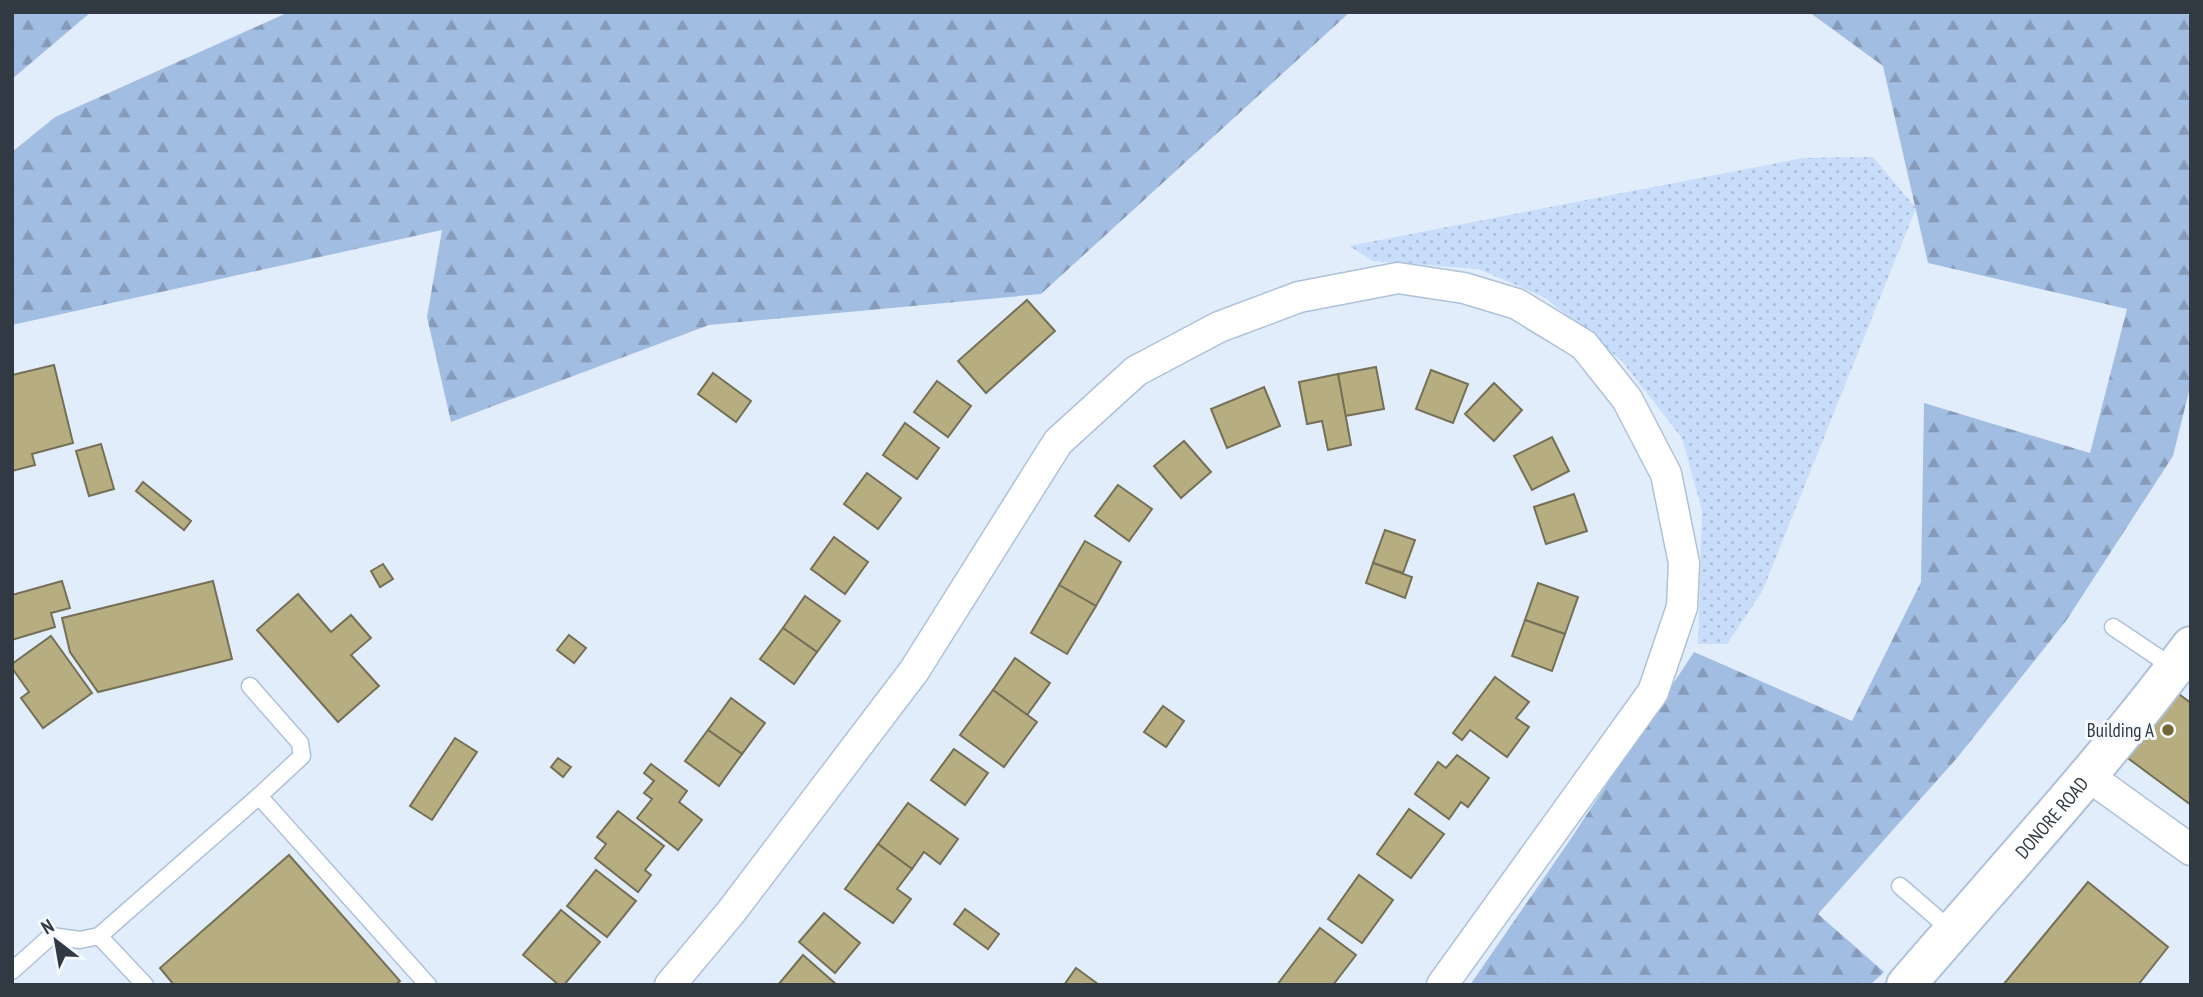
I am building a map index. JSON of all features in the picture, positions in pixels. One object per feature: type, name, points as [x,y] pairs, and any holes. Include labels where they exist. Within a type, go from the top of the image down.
[{"type":"street","points":[[670,985],[731,912],[914,670],[1058,442],[1136,371],[1219,327],[1299,297],[1398,278],[1464,288],[1517,304],[1584,345],[1627,399],[1666,474],[1684,563],[1682,607],[1653,692],[1442,985]]},
{"type":"street","name":"DONORE ROAD","points":[[1906,985],[2087,775],[2182,657]]},
{"type":"street","points":[[2087,775],[2191,849]]},
{"type":"lane","points":[[2113,626],[2182,657]]},
{"type":"lane","points":[[12,971],[51,936],[80,940],[99,936],[302,757],[300,743],[250,686]]},
{"type":"lane","points":[[259,796],[428,985]]},
{"type":"lane","points":[[1900,886],[1952,931]]},
{"type":"lane","points":[[99,936],[145,985]]},
{"type":"shaded area","points":[[1873,157],[1916,208],[1762,592],[1727,644],[1698,644],[1702,510],[1682,438],[1621,360],[1544,297],[1478,269],[1373,261],[1349,246],[1803,158]]},
{"type":"green space","points":[[12,12],[91,12],[12,79]]},
{"type":"green space","points":[[289,12],[1350,12],[1041,294],[709,325],[451,422],[427,317],[442,230],[12,325],[12,152],[55,117]]},
{"type":"green space","points":[[1809,12],[2187,12],[2191,19],[2191,383],[2173,456],[2066,621],[1957,758],[1818,914],[1884,972],[1870,985],[1470,985],[1694,652],[1852,721],[1921,582],[1924,403],[2090,453],[2127,309],[1928,263],[1883,66]]},
{"type":"building","points":[[1027,300],[1055,331],[986,393],[958,361]]},
{"type":"building","points":[[54,365],[73,443],[32,454],[35,465],[12,471],[12,375]]},
{"type":"building","points":[[1376,367],[1384,409],[1345,416],[1338,374]]},
{"type":"building","points":[[1431,370],[1468,384],[1453,423],[1416,409]]},
{"type":"building","points":[[713,373],[751,401],[736,422],[698,394]]},
{"type":"building","points":[[1338,374],[1351,445],[1328,450],[1322,421],[1307,424],[1299,382]]},
{"type":"building","points":[[937,381],[971,406],[948,437],[914,412]]},
{"type":"building","points":[[1494,383],[1522,410],[1494,441],[1465,414]]},
{"type":"building","points":[[1264,387],[1280,426],[1227,448],[1211,409]]},
{"type":"building","points":[[905,423],[939,448],[917,479],[883,455]]},
{"type":"building","points":[[1552,437],[1569,471],[1532,490],[1514,456]]},
{"type":"building","points":[[1184,441],[1211,472],[1181,498],[1154,466]]},
{"type":"building","points":[[101,444],[114,489],[89,496],[76,451]]},
{"type":"building","points":[[867,473],[901,498],[878,529],[844,504]]},
{"type":"building","points":[[143,482],[191,521],[184,530],[136,491]]},
{"type":"building","points":[[1118,485],[1152,509],[1129,541],[1095,516]]},
{"type":"building","points":[[1574,494],[1587,531],[1546,544],[1534,507]]},
{"type":"building","points":[[1385,530],[1415,540],[1403,573],[1373,563]]},
{"type":"building","points":[[834,537],[868,562],[845,594],[811,569]]},
{"type":"building","points":[[1085,541],[1121,562],[1096,606],[1059,585]]},
{"type":"building","points":[[1373,563],[1412,577],[1405,598],[1366,583]]},
{"type":"building","points":[[383,564],[393,579],[380,587],[371,571]]},
{"type":"building","points":[[62,581],[70,608],[51,613],[55,627],[12,640],[12,595]]},
{"type":"building","points":[[213,581],[232,659],[98,692],[70,652],[62,618]]},
{"type":"building","points":[[1538,583],[1578,597],[1565,634],[1525,620]]},
{"type":"building","points":[[1059,585],[1096,606],[1067,654],[1031,633]]},
{"type":"building","points":[[298,594],[331,632],[351,615],[371,638],[351,655],[379,686],[338,722],[257,630]]},
{"type":"building","points":[[805,596],[840,621],[817,652],[783,628]]},
{"type":"building","points":[[1525,620],[1565,634],[1552,671],[1512,656]]},
{"type":"building","points":[[783,628],[817,652],[794,684],[760,659]]},
{"type":"building","points":[[569,635],[586,648],[574,663],[557,650]]},
{"type":"building","points":[[51,636],[92,693],[43,728],[21,698],[29,692],[12,664]]},
{"type":"building","points":[[1015,658],[1050,683],[1027,715],[993,690]]},
{"type":"building","points":[[1495,677],[1529,702],[1516,718],[1529,727],[1507,757],[1470,730],[1462,740],[1453,733]]},
{"type":"building","points":[[993,690],[1037,722],[1004,767],[960,735]]},
{"type":"building","name":"Building A","points":[[2176,692],[2191,703],[2191,805],[2125,756]]},
{"type":"building","points":[[731,698],[765,723],[742,754],[708,730]]},
{"type":"building","points":[[1163,706],[1184,721],[1166,747],[1144,732]]},
{"type":"building","points":[[708,730],[742,754],[719,786],[685,761]]},
{"type":"building","points":[[455,738],[477,752],[432,820],[410,806]]},
{"type":"building","points":[[954,749],[988,773],[965,805],[931,780]]},
{"type":"building","points":[[1457,755],[1489,778],[1468,807],[1461,802],[1449,819],[1415,794],[1438,762],[1446,768]]},
{"type":"building","points":[[558,758],[571,767],[563,777],[551,767]]},
{"type":"building","points":[[651,764],[687,791],[679,802],[702,820],[678,850],[637,818],[652,799],[644,793],[654,781],[644,773]]},
{"type":"building","points":[[908,803],[958,839],[940,864],[924,852],[912,869],[878,844]]},
{"type":"building","points":[[1409,809],[1444,834],[1411,878],[1377,854]]},
{"type":"building","points":[[618,811],[664,846],[645,870],[651,875],[638,892],[595,858],[606,844],[597,837]]},
{"type":"building","points":[[878,844],[912,869],[897,889],[911,899],[893,923],[845,889]]},
{"type":"building","points":[[289,855],[400,981],[395,985],[174,985],[160,968]]},
{"type":"building","points":[[596,870],[636,901],[607,937],[567,906]]},
{"type":"building","points":[[1359,875],[1393,900],[1362,943],[1328,919]]},
{"type":"building","points":[[2088,882],[2168,947],[2138,985],[2003,985]]},
{"type":"building","points":[[965,909],[999,934],[988,949],[954,924]]},
{"type":"building","points":[[561,910],[600,942],[564,985],[559,985],[523,955]]},
{"type":"building","points":[[824,913],[860,943],[835,973],[799,942]]},
{"type":"building","points":[[1320,928],[1356,955],[1333,985],[1277,985]]},
{"type":"building","points":[[803,955],[837,985],[778,985]]},
{"type":"building","points":[[1076,968],[1098,984],[1064,985]]},
{"type":"place","name":"Building A","points":[[2168,730]]}]
